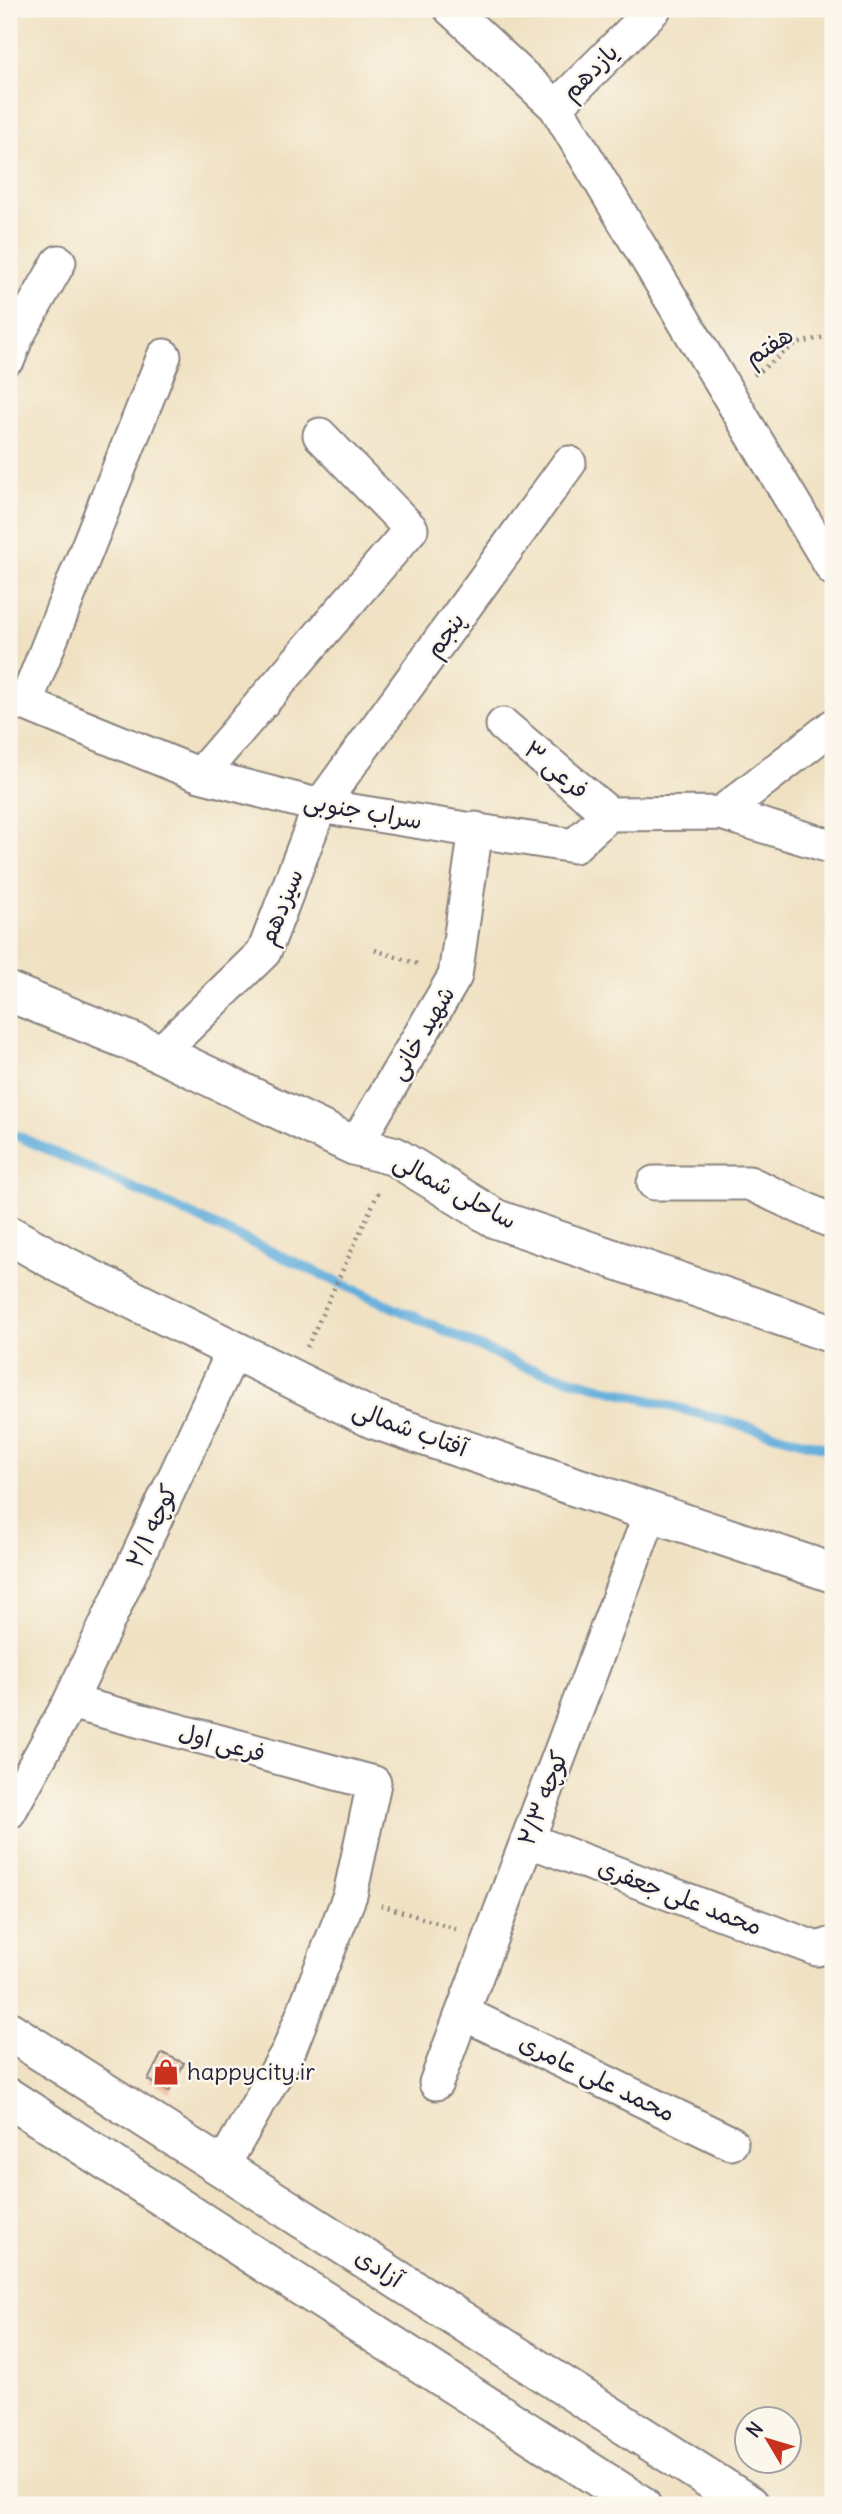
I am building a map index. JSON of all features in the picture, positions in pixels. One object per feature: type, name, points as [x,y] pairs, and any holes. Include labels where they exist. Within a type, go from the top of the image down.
[{"type":"street","points":[[451,9],[556,107],[833,569]]},
{"type":"street","name":"یازدهم","points":[[556,107],[654,9]]},
{"type":"street","points":[[11,343],[59,262]]},
{"type":"street","points":[[17,701],[164,356]]},
{"type":"street","points":[[200,775],[411,529],[320,435]]},
{"type":"street","name":"پنجم","points":[[320,806],[569,463]]},
{"type":"street","name":"سراب جنوبی","points":[[17,701],[200,775],[320,806],[574,846],[609,814]]},
{"type":"street","name":"فرعی ۳","points":[[503,725],[609,814]]},
{"type":"street","points":[[721,813],[833,726]]},
{"type":"street","name":"سیزدهم","points":[[160,1053],[264,952],[320,806]]},
{"type":"street","points":[[609,814],[721,813],[833,847]]},
{"type":"street","name":"شهید خانی","points":[[355,1146],[455,976],[476,829]]},
{"type":"street","name":"ساحلی شمالی","points":[[9,992],[160,1053],[355,1146],[394,1156],[496,1219],[833,1334]]},
{"type":"street","points":[[654,1183],[749,1183],[833,1222]]},
{"type":"street","name":"آفتاب شمالی","points":[[9,1235],[61,1264],[373,1419],[833,1573]]},
{"type":"street","name":"کوچه ۲/۱","points":[[9,1812],[70,1702],[234,1350]]},
{"type":"street","name":"کوچه ۲/۳","points":[[436,2083],[651,1512]]},
{"type":"street","name":"فرعی اول","points":[[70,1702],[374,1783],[350,1895]]},
{"type":"street","name":"محمد علی جعفری","points":[[528,1839],[817,1949],[833,1944]]},
{"type":"street","points":[[222,2167],[289,2050],[350,1895]]},
{"type":"street","name":"محمد علی عامری","points":[[463,2013],[731,2143]]},
{"type":"street","name":"آزادی","points":[[9,2031],[750,2505]]},
{"type":"street","points":[[9,2098],[640,2505]]},
{"type":"path","name":"هفتم","points":[[727,395],[796,344],[833,335]]},
{"type":"path","points":[[375,950],[455,976]]},
{"type":"path","points":[[304,1352],[375,1201]]},
{"type":"path","points":[[350,1895],[490,1939]]},
{"type":"building","name":"happycity.ir","points":[[162,2053],[184,2063],[169,2092],[148,2080]]},
{"type":"waterway","points":[[9,1132],[522,1366],[833,1450]]},
{"type":"place","name":"happycity.ir","points":[[166,2072]]}]
